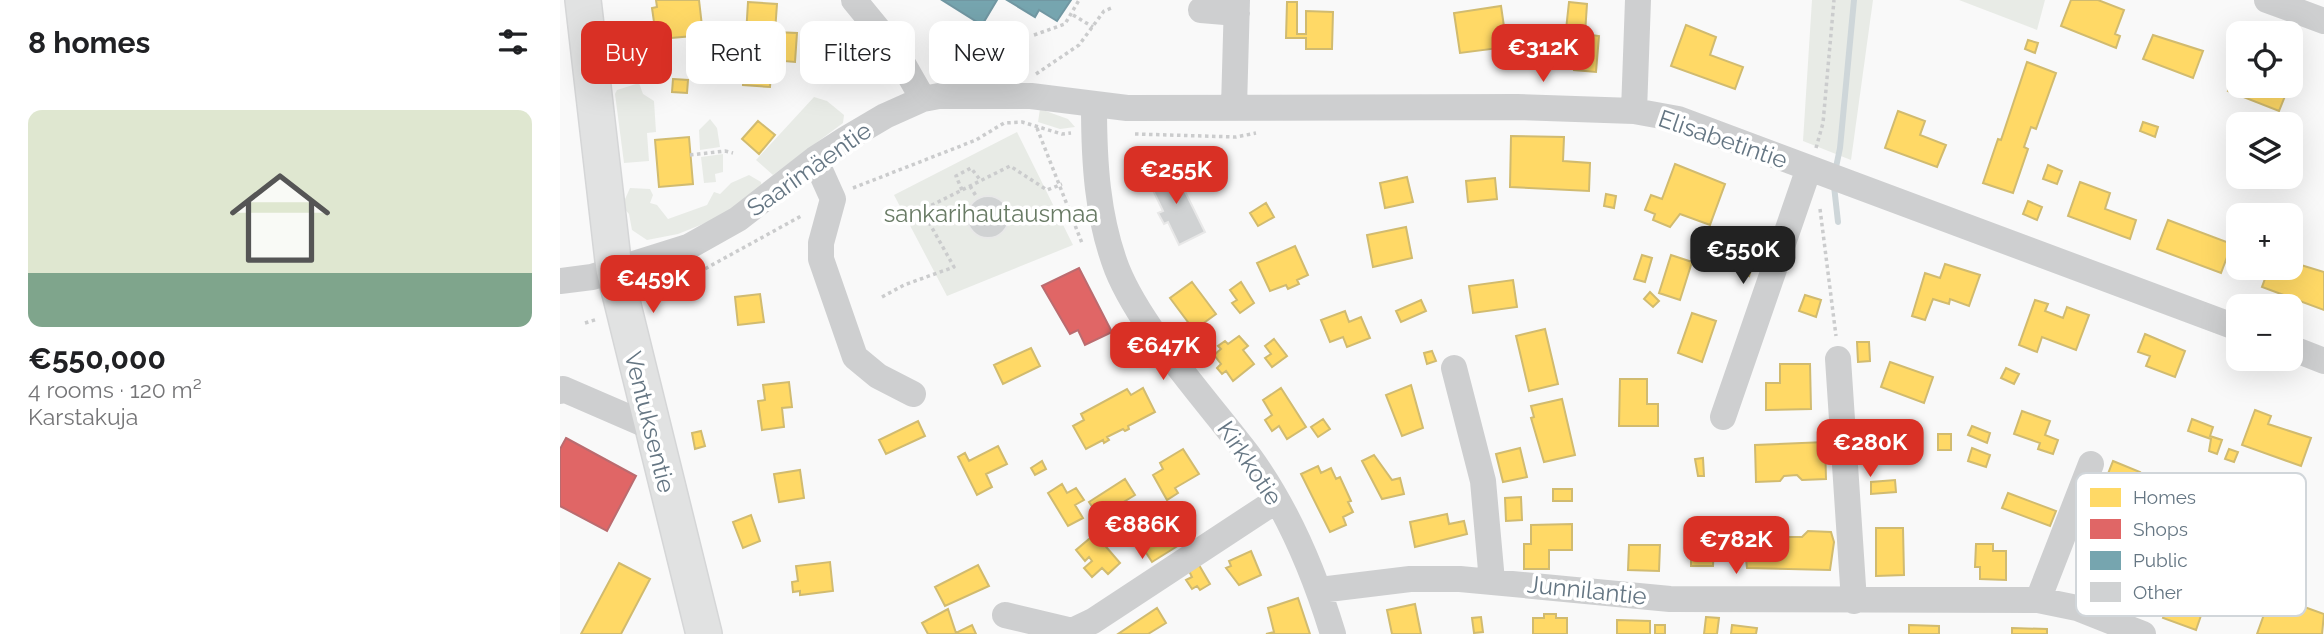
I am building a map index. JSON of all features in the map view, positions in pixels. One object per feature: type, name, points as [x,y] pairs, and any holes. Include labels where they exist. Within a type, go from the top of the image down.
[{"type":"main road","name":"Ventuksentie","points":[[583,0],[614,269],[704,634]]},
{"type":"street","points":[[854,0],[895,50],[923,99]]},
{"type":"street","points":[[1634,111],[1638,0]]},
{"type":"street","points":[[2267,0],[2324,21]]},
{"type":"street","points":[[1201,10],[1237,6],[1246,107]]},
{"type":"street","name":"Saarimäentie","points":[[560,281],[592,277],[688,247],[738,219],[814,159],[885,116],[923,99],[939,96],[1031,96],[1094,106]]},
{"type":"street","name":"Elisabetintie","points":[[1094,106],[1517,107],[1634,111],[1678,119],[2226,323]]},
{"type":"street","name":"Kirkkotie","points":[[1094,106],[1098,198],[1117,270],[1139,309],[1251,459],[1277,500],[1320,590],[1333,634]]},
{"type":"street","points":[[814,159],[834,199],[821,243],[821,259],[855,357],[878,376],[913,394]]},
{"type":"street","points":[[1723,417],[1826,175]]},
{"type":"street","points":[[2303,353],[2324,361]]},
{"type":"street","points":[[1838,359],[1854,601]]},
{"type":"street","points":[[1454,369],[1483,481],[1492,581]]},
{"type":"street","points":[[560,391],[563,389],[651,427]]},
{"type":"street","points":[[2087,473],[2091,464]]},
{"type":"street","points":[[1005,615],[1072,631],[1093,621],[1277,500]]},
{"type":"street","points":[[2038,600],[2076,502]]},
{"type":"street","name":"Junnilantie","points":[[1320,590],[1410,579],[1492,581],[1670,598],[2038,600],[2076,608]]},
{"type":"street","name":"Junnilantie","points":[[2097,616],[2143,634]]},
{"type":"path","points":[[1034,35],[1065,24],[1073,15],[1079,0]]},
{"type":"path","points":[[1834,0],[1823,123],[1826,175],[1824,224],[1825,257],[1838,359]]},
{"type":"path","points":[[1031,96],[1032,81],[1038,72],[1079,45],[1104,11],[1114,7]]},
{"type":"path","points":[[1073,15],[1093,27]]},
{"type":"path","points":[[648,300],[865,181],[976,141],[1004,123],[1022,122],[1062,134],[1094,132],[1251,135],[1260,130],[1246,107]]},
{"type":"path","points":[[1037,128],[1062,184],[1084,248]]},
{"type":"path","points":[[690,155],[725,150],[733,153]]},
{"type":"path","points":[[882,297],[904,285],[954,267],[922,210],[1010,166],[1047,190],[1062,184]]},
{"type":"path","points":[[962,190],[956,176],[971,168],[981,181]]},
{"type":"path","points":[[970,186],[976,196]]},
{"type":"green space","points":[[1812,0],[1873,0],[1851,160],[1803,141]]},
{"type":"green space","points":[[1959,0],[2045,0],[2037,30]]},
{"type":"green space","points":[[639,84],[643,94],[654,101],[656,132],[647,133],[649,161],[624,163],[615,94],[617,90]]},
{"type":"green space","points":[[814,97],[827,101],[844,115],[843,123],[773,175],[756,160]]},
{"type":"green space","points":[[1040,109],[1068,119],[1075,127],[1060,129],[1038,122]]},
{"type":"green space","points":[[710,119],[717,128],[720,147],[700,150],[699,130]]},
{"type":"green space","name":"sankarihautausmaa","points":[[1017,132],[1073,245],[947,296],[894,195]]},
{"type":"green space","points":[[723,154],[723,172],[715,174],[716,182],[704,183],[701,157]]},
{"type":"green space","points":[[749,175],[761,182],[763,194],[678,234],[647,240],[632,230],[629,214],[622,206],[630,188],[650,189],[653,195],[650,203],[657,205],[668,219],[707,205],[714,192],[720,194],[731,183]]},
{"type":"building: Homes","points":[[656,0],[699,0],[701,21],[686,21],[686,37],[672,38],[672,21],[654,21],[652,8],[657,7]]},
{"type":"building: Homes","points":[[2071,0],[2098,0],[2124,10],[2115,34],[2120,36],[2116,48],[2061,26]]},
{"type":"building: Homes","points":[[748,2],[777,4],[776,21],[747,21]]},
{"type":"building: Homes","points":[[1287,2],[1297,2],[1297,34],[1306,34],[1306,11],[1333,12],[1332,49],[1306,49],[1306,38],[1286,38]]},
{"type":"building: Homes","points":[[1569,2],[1587,4],[1585,34],[1599,36],[1596,72],[1574,70],[1576,49],[1564,48]]},
{"type":"building: Homes","points":[[1501,6],[1507,47],[1460,53],[1454,13]]},
{"type":"building: Homes","points":[[1686,25],[1716,37],[1710,55],[1743,67],[1735,89],[1671,66]]},
{"type":"building: Homes","points":[[786,32],[797,33],[795,62],[786,61]]},
{"type":"building: Homes","points":[[2153,35],[2203,51],[2193,78],[2143,59]]},
{"type":"building: Homes","points":[[2028,40],[2038,43],[2035,53],[2025,49]]},
{"type":"building: Homes","points":[[2027,62],[2056,73],[2036,129],[2031,127],[2024,147],[2028,149],[2013,193],[1983,183],[1998,139],[2001,140]]},
{"type":"building: Homes","points":[[673,79],[686,80],[687,93],[672,92]]},
{"type":"building: Homes","points":[[743,84],[770,84],[770,87]]},
{"type":"building: Homes","points":[[2246,98],[2284,98],[2279,111]]},
{"type":"building: Homes","points":[[1898,111],[1925,121],[1920,135],[1946,145],[1937,167],[1885,148]]},
{"type":"building: Homes","points":[[758,121],[775,135],[759,154],[742,139]]},
{"type":"building: Homes","points":[[2143,122],[2158,127],[2155,137],[2140,131]]},
{"type":"building: Homes","points":[[1511,136],[1564,137],[1563,161],[1590,163],[1589,191],[1510,187]]},
{"type":"building: Homes","points":[[689,137],[693,184],[659,187],[655,140]]},
{"type":"building: Homes","points":[[1675,164],[1725,184],[1710,225],[1680,214],[1670,227],[1653,220],[1655,214],[1645,210],[1651,195],[1662,199]]},
{"type":"building: Homes","points":[[2048,165],[2062,171],[2057,184],[2043,179]]},
{"type":"building: Homes","points":[[1407,177],[1413,202],[1385,208],[1380,183]]},
{"type":"building: Homes","points":[[1495,178],[1497,199],[1468,202],[1466,181]]},
{"type":"building: Homes","points":[[2080,182],[2110,193],[2105,209],[2136,220],[2130,239],[2068,216]]},
{"type":"building: Homes","points":[[1606,194],[1616,196],[1614,208],[1604,206]]},
{"type":"building: Homes","points":[[2028,201],[2042,207],[2037,220],[2023,214]]},
{"type":"building: Homes","points":[[1266,203],[1274,217],[1258,226],[1250,213]]},
{"type":"building: Homes","points":[[2168,220],[2226,242],[2226,260],[2221,273],[2157,249]]},
{"type":"building: Homes","points":[[1406,227],[1412,258],[1373,267],[1367,235]]},
{"type":"building: Homes","points":[[1295,246],[1308,275],[1297,280],[1299,284],[1288,289],[1286,285],[1270,291],[1257,263]]},
{"type":"building: Homes","points":[[1642,255],[1652,258],[1645,282],[1634,279]]},
{"type":"building: Homes","points":[[1671,255],[1692,262],[1680,300],[1659,293]]},
{"type":"building: Homes","points":[[1749,255],[1755,258],[1749,276],[1743,273]]},
{"type":"building: Homes","points":[[1945,264],[1980,275],[1969,306],[1950,299],[1949,304],[1933,299],[1925,320],[1912,316],[1925,273],[1940,278]]},
{"type":"building: Homes","points":[[2303,266],[2324,272],[2324,310],[2303,302],[2303,294],[2281,294],[2262,287],[2265,280],[2303,280]]},
{"type":"building: Homes","points":[[1513,280],[1517,307],[1473,313],[1469,286]]},
{"type":"building: Homes","points":[[1192,282],[1216,314],[1194,330],[1170,298]]},
{"type":"building: Homes","points":[[1241,282],[1254,303],[1240,313],[1232,303],[1237,300],[1230,290]]},
{"type":"building: Homes","points":[[1650,292],[1659,301],[1653,307],[1644,299]]},
{"type":"building: Homes","points":[[760,294],[764,322],[738,325],[735,297]]},
{"type":"building: Homes","points":[[1805,295],[1821,300],[1816,317],[1799,311]]},
{"type":"building: Homes","points":[[1421,300],[1426,311],[1401,322],[1396,311]]},
{"type":"building: Homes","points":[[2035,300],[2048,304],[2045,311],[2063,318],[2067,307],[2089,315],[2076,350],[2042,337],[2037,352],[2019,345]]},
{"type":"building: Homes","points":[[1345,311],[1349,322],[1361,317],[1370,338],[1347,347],[1343,337],[1330,342],[1321,320]]},
{"type":"building: Homes","points":[[1692,313],[1716,321],[1702,362],[1678,353]]},
{"type":"building: Homes","points":[[1545,329],[1558,384],[1529,391],[1516,336]]},
{"type":"building: Homes","points":[[2145,334],[2185,351],[2175,377],[2146,366],[2150,356],[2138,352]]},
{"type":"building: Homes","points":[[1239,336],[1248,346],[1243,350],[1254,364],[1233,381],[1226,371],[1222,374],[1217,368],[1221,364],[1214,355],[1221,349],[1218,346],[1225,341],[1228,344]]},
{"type":"building: Homes","points":[[1274,339],[1287,356],[1272,367],[1265,358],[1271,354],[1265,346]]},
{"type":"building: Homes","points":[[1857,342],[1869,342],[1870,361],[1858,362]]},
{"type":"building: Homes","points":[[1031,348],[1040,366],[1003,384],[994,365]]},
{"type":"building: Homes","points":[[1432,351],[1436,361],[1427,364],[1424,353]]},
{"type":"building: Homes","points":[[1890,362],[1933,377],[1924,403],[1881,387]]},
{"type":"building: Homes","points":[[1780,364],[1810,364],[1811,409],[1766,410],[1766,383],[1780,383]]},
{"type":"building: Homes","points":[[2006,368],[2019,374],[2014,384],[2001,378]]},
{"type":"building: Homes","points":[[1620,379],[1647,379],[1647,404],[1658,404],[1658,426],[1619,426]]},
{"type":"building: Homes","points":[[789,382],[792,407],[782,408],[784,427],[762,430],[758,401],[765,400],[763,385]]},
{"type":"building: Homes","points":[[1411,385],[1423,428],[1402,436],[1386,395]]},
{"type":"building: Homes","points":[[1143,388],[1155,412],[1128,426],[1129,429],[1107,437],[1109,440],[1104,443],[1103,440],[1086,449],[1073,426],[1084,420],[1081,414],[1127,389],[1131,395]]},
{"type":"building: Homes","points":[[1281,388],[1306,427],[1287,439],[1279,426],[1272,431],[1265,420],[1272,415],[1263,400]]},
{"type":"building: Homes","points":[[1562,399],[1575,455],[1544,462],[1531,418],[1534,417],[1531,406]]},
{"type":"building: Homes","points":[[2255,410],[2271,416],[2268,424],[2311,438],[2301,466],[2242,445]]},
{"type":"building: Homes","points":[[2022,411],[2050,421],[2045,435],[2058,440],[2053,454],[2038,449],[2040,443],[2014,434]]},
{"type":"building: Homes","points":[[1323,419],[1330,429],[1318,437],[1311,427]]},
{"type":"building: Homes","points":[[2192,419],[2213,427],[2210,436],[2222,440],[2217,454],[2209,451],[2211,439],[2188,431]]},
{"type":"building: Homes","points":[[918,421],[925,436],[886,454],[879,440]]},
{"type":"building: Homes","points":[[1972,426],[1990,433],[1987,443],[1968,435]]},
{"type":"building: Homes","points":[[701,431],[705,446],[695,449],[692,433]]},
{"type":"building: Homes","points":[[1911,434],[1912,448],[1871,449],[1871,435]]},
{"type":"building: Homes","points":[[1938,434],[1951,434],[1951,450],[1938,450]]},
{"type":"building: Homes","points":[[1825,442],[1826,479],[1802,480],[1797,475],[1784,476],[1780,481],[1756,482],[1755,445]]},
{"type":"building: Homes","points":[[998,446],[1007,464],[986,474],[992,487],[977,495],[958,457],[965,453],[969,461]]},
{"type":"building: Homes","points":[[1520,448],[1527,477],[1503,482],[1496,454]]},
{"type":"building: Homes","points":[[1972,448],[1990,455],[1986,467],[1968,461]]},
{"type":"building: Homes","points":[[1183,449],[1199,474],[1175,488],[1178,493],[1167,500],[1153,475],[1163,469],[1160,463]]},
{"type":"building: Homes","points":[[2229,449],[2238,452],[2234,462],[2225,459]]},
{"type":"building: Homes","points":[[1374,455],[1392,480],[1400,478],[1404,494],[1382,499],[1362,461]]},
{"type":"building: Homes","points":[[1703,458],[1704,476],[1698,476],[1695,459]]},
{"type":"building: Homes","points":[[1042,461],[1046,469],[1035,475],[1031,468]]},
{"type":"building: Homes","points":[[2113,461],[2140,472],[2140,473],[2108,473]]},
{"type":"building: Homes","points":[[1318,466],[1321,473],[1331,468],[1336,479],[1340,477],[1353,512],[1343,517],[1346,525],[1330,532],[1301,474]]},
{"type":"building: Homes","points":[[800,470],[804,498],[779,502],[774,474]]},
{"type":"building: Homes","points":[[1125,479],[1135,495],[1099,517],[1089,502]]},
{"type":"building: Homes","points":[[1895,480],[1896,492],[1871,494],[1871,482]]},
{"type":"building: Homes","points":[[1062,484],[1067,493],[1076,488],[1084,500],[1075,505],[1083,518],[1068,526],[1048,493]]},
{"type":"building: Homes","points":[[1553,489],[1572,489],[1572,501],[1553,501]]},
{"type":"building: Homes","points":[[2008,493],[2056,511],[2050,526],[2002,508]]},
{"type":"building: Homes","points":[[1521,497],[1522,520],[1506,521],[1505,498]]},
{"type":"building: Homes","points":[[1447,514],[1449,524],[1464,521],[1467,534],[1415,547],[1410,522]]},
{"type":"building: Homes","points":[[751,515],[760,541],[743,548],[733,522]]},
{"type":"building: Homes","points":[[1184,523],[1192,537],[1152,562],[1143,548]]},
{"type":"building: Homes","points":[[1572,524],[1572,550],[1549,550],[1549,569],[1524,569],[1524,544],[1531,544],[1531,525]]},
{"type":"building: Homes","points":[[1876,528],[1903,528],[1904,575],[1876,576]]},
{"type":"building: Homes","points":[[1749,529],[1783,531],[1788,537],[1802,537],[1808,531],[1831,532],[1834,542],[1830,570],[1747,568],[1745,550],[1748,546]]},
{"type":"building: Homes","points":[[1095,534],[1120,563],[1108,574],[1102,568],[1092,577],[1084,568],[1092,561],[1089,557],[1085,561],[1076,550]]},
{"type":"building: Homes","points":[[1691,540],[1714,540],[1713,566],[1691,566]]},
{"type":"building: Homes","points":[[1976,544],[1993,544],[1993,551],[2006,551],[2006,580],[1980,579],[1980,567],[1975,567]]},
{"type":"building: Homes","points":[[1629,545],[1660,545],[1659,571],[1628,570]]},
{"type":"building: Homes","points":[[1251,551],[1261,575],[1239,585],[1226,568],[1231,566],[1229,561]]},
{"type":"building: Homes","points":[[830,562],[833,591],[800,595],[800,591],[793,592],[792,582],[798,581],[796,566]]},
{"type":"building: Homes","points":[[619,563],[650,579],[621,634],[581,634]]},
{"type":"building: Homes","points":[[978,565],[989,586],[945,606],[935,587]]},
{"type":"building: Homes","points":[[1199,565],[1210,584],[1200,590],[1197,586],[1192,589],[1186,580],[1192,577],[1189,571]]},
{"type":"building: Homes","points":[[1298,598],[1310,634],[1266,634],[1274,632],[1268,608]]},
{"type":"building: Homes","points":[[1415,604],[1421,634],[1392,634],[1387,610]]},
{"type":"building: Homes","points":[[1157,608],[1166,623],[1148,634],[1118,634]]},
{"type":"building: Homes","points":[[2306,608],[2324,614],[2322,634],[2257,634],[2263,616],[2306,616]]},
{"type":"building: Homes","points":[[948,609],[956,633],[972,625],[976,634],[928,634],[922,623]]},
{"type":"building: Homes","points":[[1544,614],[1567,618],[1567,634],[1533,634],[1533,618],[1544,618]]},
{"type":"building: Homes","points":[[2164,616],[2201,616],[2196,630],[2163,618]]},
{"type":"building: Homes","points":[[1481,617],[1483,632],[1474,633],[1472,618]]},
{"type":"building: Homes","points":[[1706,617],[1719,618],[1717,634],[1704,634]]},
{"type":"building: Homes","points":[[1617,620],[1650,621],[1650,634],[1617,634]]},
{"type":"building: Homes","points":[[1655,625],[1665,625],[1665,634],[1655,634]]},
{"type":"building: Homes","points":[[1732,625],[1757,628],[1756,634],[1731,634]]},
{"type":"building: Homes","points":[[1909,625],[1939,626],[1939,634],[1909,634]]},
{"type":"building: Homes","points":[[2012,628],[2047,629],[2047,634],[2012,634]]},
{"type":"building: Shops","points":[[1079,268],[1112,332],[1085,345],[1078,330],[1070,334],[1042,286]]},
{"type":"building: Shops","points":[[566,438],[636,476],[607,531],[560,506],[560,449]]},
{"type":"building: Public","points":[[942,0],[997,0],[984,21],[976,21]]},
{"type":"building: Public","points":[[1007,0],[1071,0],[1057,21],[1039,10],[1035,17]]},
{"type":"building: Other","points":[[1173,167],[1205,232],[1179,245],[1168,222],[1164,224],[1158,213],[1163,211],[1148,180]]},
{"type":"building: Other","points":[[988,196],[1003,202],[1009,217],[1003,232],[988,238],[973,232],[967,217],[973,202]]},
{"type":"waterway","points":[[1835,172],[1840,148],[1854,0]]},
{"type":"waterway","points":[[1834,186],[1838,222]]}]
